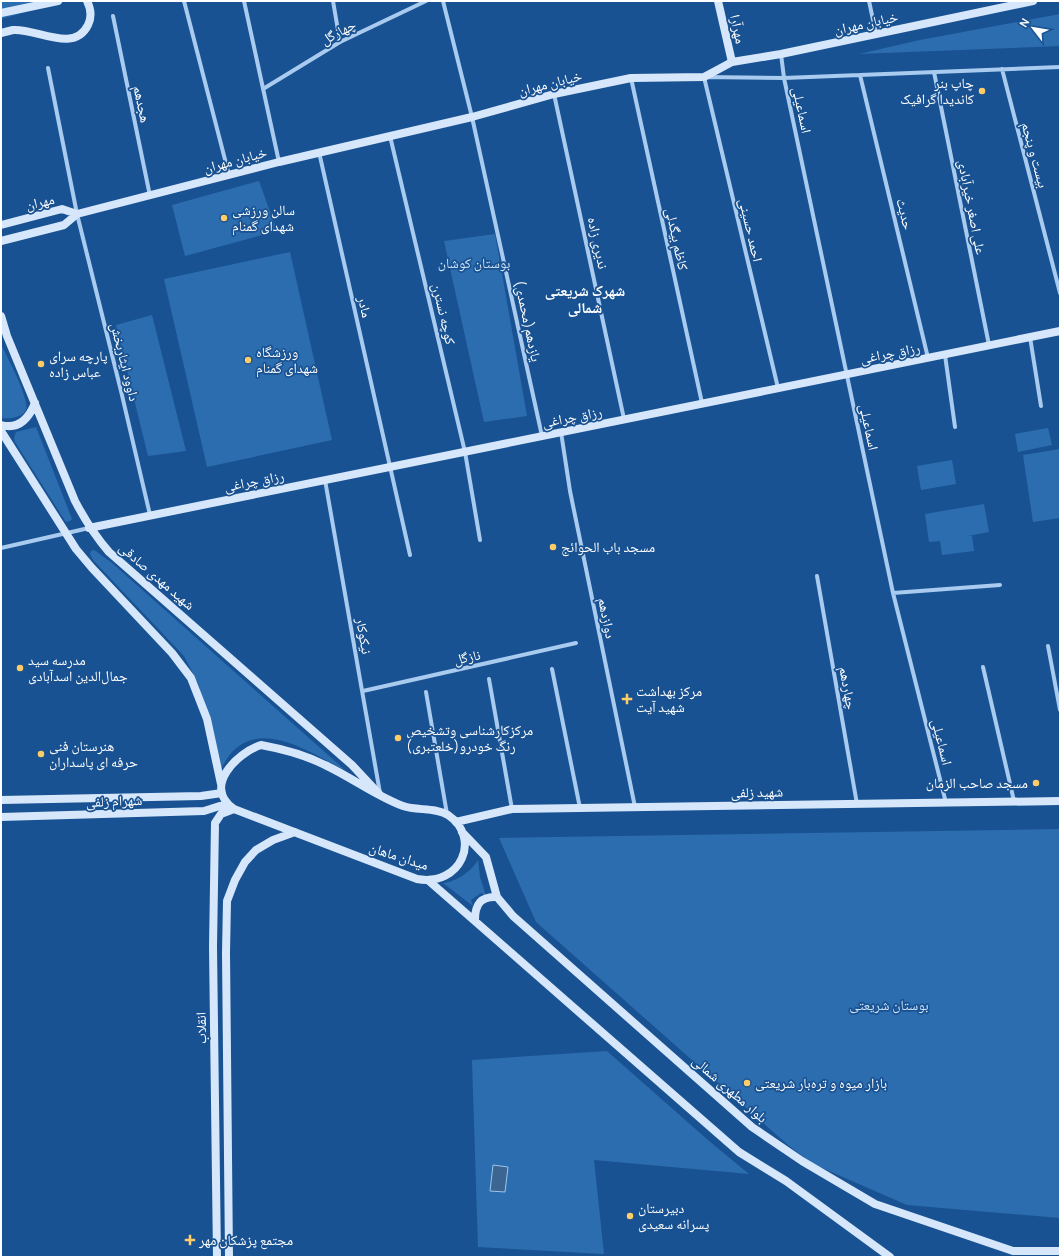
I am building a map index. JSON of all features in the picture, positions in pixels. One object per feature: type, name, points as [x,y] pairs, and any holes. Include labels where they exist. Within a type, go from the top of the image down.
[{"type":"main road","points":[[1,13],[58,1]]},
{"type":"main road","points":[[1,33],[14,30],[62,39],[74,38],[85,31],[90,19],[90,7],[86,1]]},
{"type":"main road","name":"مهرآرا","points":[[718,1],[732,62]]},
{"type":"main road","name":"خیابان مهران","points":[[77,214],[278,162],[472,117],[554,94],[631,78],[704,77],[732,62],[781,54],[1033,1]]},
{"type":"main road","name":"مهران","points":[[1,225],[62,209],[77,214]]},
{"type":"main road","name":"مهران","points":[[1,240],[64,225],[77,214]]},
{"type":"main road","name":"شهید مهدی صادقی","points":[[1,316],[7,336],[75,501],[89,528],[110,552],[352,765],[380,795]]},
{"type":"main road","name":"رزاق چراغی","points":[[89,528],[1060,331]]},
{"type":"main road","points":[[1,425],[10,426],[21,424],[29,416],[35,403]]},
{"type":"main road","points":[[1,431],[76,549],[172,653],[191,678],[207,719],[226,804]]},
{"type":"main road","name":"میدان ماهان","points":[[222,790],[228,767],[249,749],[261,745],[282,749],[324,764],[380,795],[404,806],[436,811],[447,815],[456,822],[462,832],[464,849],[459,865],[451,874],[440,879],[429,881],[417,879],[234,809],[226,804]]},
{"type":"main road","name":"شهرام زلفی","points":[[1,800],[201,796],[222,790]]},
{"type":"main road","name":"شهید زلفی","points":[[456,822],[512,809],[1060,801]]},
{"type":"main road","name":"شهرام زلفی","points":[[1,817],[204,811],[226,804]]},
{"type":"main road","name":"انقلاب","points":[[217,1257],[213,947],[215,823],[221,814],[234,809]]},
{"type":"main road","name":"انقلاب","points":[[229,1257],[226,953],[227,901],[245,862],[256,850],[273,840],[295,832]]},
{"type":"main road","name":"بلوار مطهری شمالی","points":[[462,832],[486,856],[497,897],[513,916],[752,1127],[802,1161],[875,1204],[1013,1252],[1060,1251]]},
{"type":"main road","points":[[429,881],[739,1152],[786,1181],[890,1257]]},
{"type":"main road","points":[[475,920],[476,907],[478,903],[484,898],[497,897]]},
{"type":"street","points":[[184,1],[229,175]]},
{"type":"street","points":[[244,1],[264,89],[278,162]]},
{"type":"street","points":[[333,1],[340,42]]},
{"type":"street","name":"چهارگل","points":[[264,89],[340,42],[426,1]]},
{"type":"street","name":"یازدهم(محمدی)","points":[[443,1],[472,117],[542,436]]},
{"type":"street","points":[[869,1],[876,34]]},
{"type":"street","name":"هجدهم","points":[[113,16],[150,196]]},
{"type":"street","name":"اسماعیلی","points":[[781,54],[784,78],[893,593],[946,803]]},
{"type":"street","points":[[704,77],[784,78],[1060,67]]},
{"type":"street","name":"داوود ایثاربخش","points":[[48,68],[77,214],[121,390],[150,515]]},
{"type":"street","name":"بیست و پنجم","points":[[1002,69],[1060,293]]},
{"type":"street","name":"علی اصغر خیرآبادی","points":[[934,72],[989,346]]},
{"type":"street","name":"حدیث","points":[[860,75],[929,358]]},
{"type":"street","name":"احمد حسینی","points":[[704,77],[778,388]]},
{"type":"street","name":"کاظم بیگدلی","points":[[631,78],[702,404]]},
{"type":"street","name":"ندیری زاده","points":[[554,94],[624,419]]},
{"type":"street","name":"کوچه نسترن","points":[[390,135],[465,452],[480,540]]},
{"type":"street","name":"مادر","points":[[319,152],[410,555]]},
{"type":"street","points":[[1030,337],[1041,406]]},
{"type":"street","points":[[945,355],[955,428]]},
{"type":"street","name":"دوازدهم","points":[[561,432],[570,491],[635,807]]},
{"type":"street","name":"نیکوکار","points":[[324,480],[363,691],[380,795]]},
{"type":"street","points":[[1,548],[89,528]]},
{"type":"street","name":"چهاردهم","points":[[818,576],[857,804]]},
{"type":"street","points":[[893,593],[1000,585]]},
{"type":"street","name":"نازگل","points":[[363,691],[576,643]]},
{"type":"street","points":[[1048,646],[1060,710]]},
{"type":"street","points":[[983,667],[1014,801]]},
{"type":"street","points":[[552,669],[580,808]]},
{"type":"street","points":[[489,679],[512,809]]},
{"type":"street","points":[[426,692],[447,815]]},
{"type":"green space","points":[[1,1],[66,1],[1,19]]},
{"type":"green space","points":[[1060,14],[1060,46],[859,54],[920,40]]},
{"type":"green space","name":"سالن ورزشی شهدای گمنام","points":[[259,181],[277,231],[185,256],[172,205]]},
{"type":"green space","name":"بوستان کوشان","points":[[495,234],[527,416],[484,422],[444,241]]},
{"type":"green space","name":"ورزشگاه شهدای گمنام","points":[[290,252],[332,440],[207,467],[164,279]]},
{"type":"green space","points":[[152,315],[186,451],[148,456],[116,325]]},
{"type":"green space","points":[[1,344],[21,387],[26,404],[26,410],[22,415],[11,418],[1,418]]},
{"type":"green space","points":[[36,427],[72,519],[70,521],[66,522],[15,442],[14,438],[16,432]]},
{"type":"green space","points":[[1048,428],[1052,445],[1018,452],[1015,434]]},
{"type":"green space","points":[[1060,449],[1060,518],[1033,522],[1023,455]]},
{"type":"green space","points":[[952,460],[956,484],[921,490],[917,466]]},
{"type":"green space","points":[[984,504],[989,532],[968,536],[972,536],[974,551],[942,555],[940,541],[929,542],[925,514]]},
{"type":"green space","points":[[94,550],[112,563],[345,770],[303,748],[288,742],[272,739],[258,739],[244,743],[231,753],[216,779],[214,741],[198,683],[184,656],[93,560],[90,554],[91,551]]},
{"type":"green space","name":"بوستان شریعتی","points":[[1060,829],[1060,1218],[907,1205],[813,1164],[788,1145],[536,922],[499,838]]},
{"type":"green space","points":[[478,860],[480,877],[486,896],[481,893],[471,900],[473,906],[443,883],[453,881],[463,875],[472,868]]},
{"type":"green space","points":[[607,1051],[709,1141],[749,1174],[594,1160],[604,1254],[478,1247],[472,1060]]},
{"type":"shaded area","points":[[493,1165],[508,1167],[505,1192],[490,1191]]},
{"type":"place","name":"چاپ بنر کاندیدا گرافیک","points":[[982,91]]},
{"type":"place","name":"سالن ورزشی شهدای گمنام","points":[[224,218]]},
{"type":"place","name":"ورزشگاه شهدای گمنام","points":[[248,360]]},
{"type":"place","name":"پارچه سرای عباس زاده","points":[[41,364]]},
{"type":"place","name":"مسجد باب الحوائج","points":[[553,547]]},
{"type":"place","name":"مدرسه سید جمال‌الدین اسدآبادی","points":[[20,668]]},
{"type":"place","name":"مرکز بهداشت شهید آیت","points":[[627,699]]},
{"type":"place","name":"مرکزکارشناسی وتشخیص رنگ خودرو(خلعتبری)","points":[[398,738]]},
{"type":"place","name":"هنرستان فنی حرفه ای پاسداران","points":[[41,754]]},
{"type":"place","name":"مسجد صاحب الزمان","points":[[1036,783]]},
{"type":"place","name":"بازار میوه و تره‌بار شریعتی","points":[[747,1083]]},
{"type":"place","name":"دبیرستان پسرانه سعیدی","points":[[630,1216]]},
{"type":"place","name":"مجتمع پزشکان مهر","points":[[190,1240]]},
{"type":"district","name":"شهرک شریعتی شمالی","points":[[585,300]]}]
